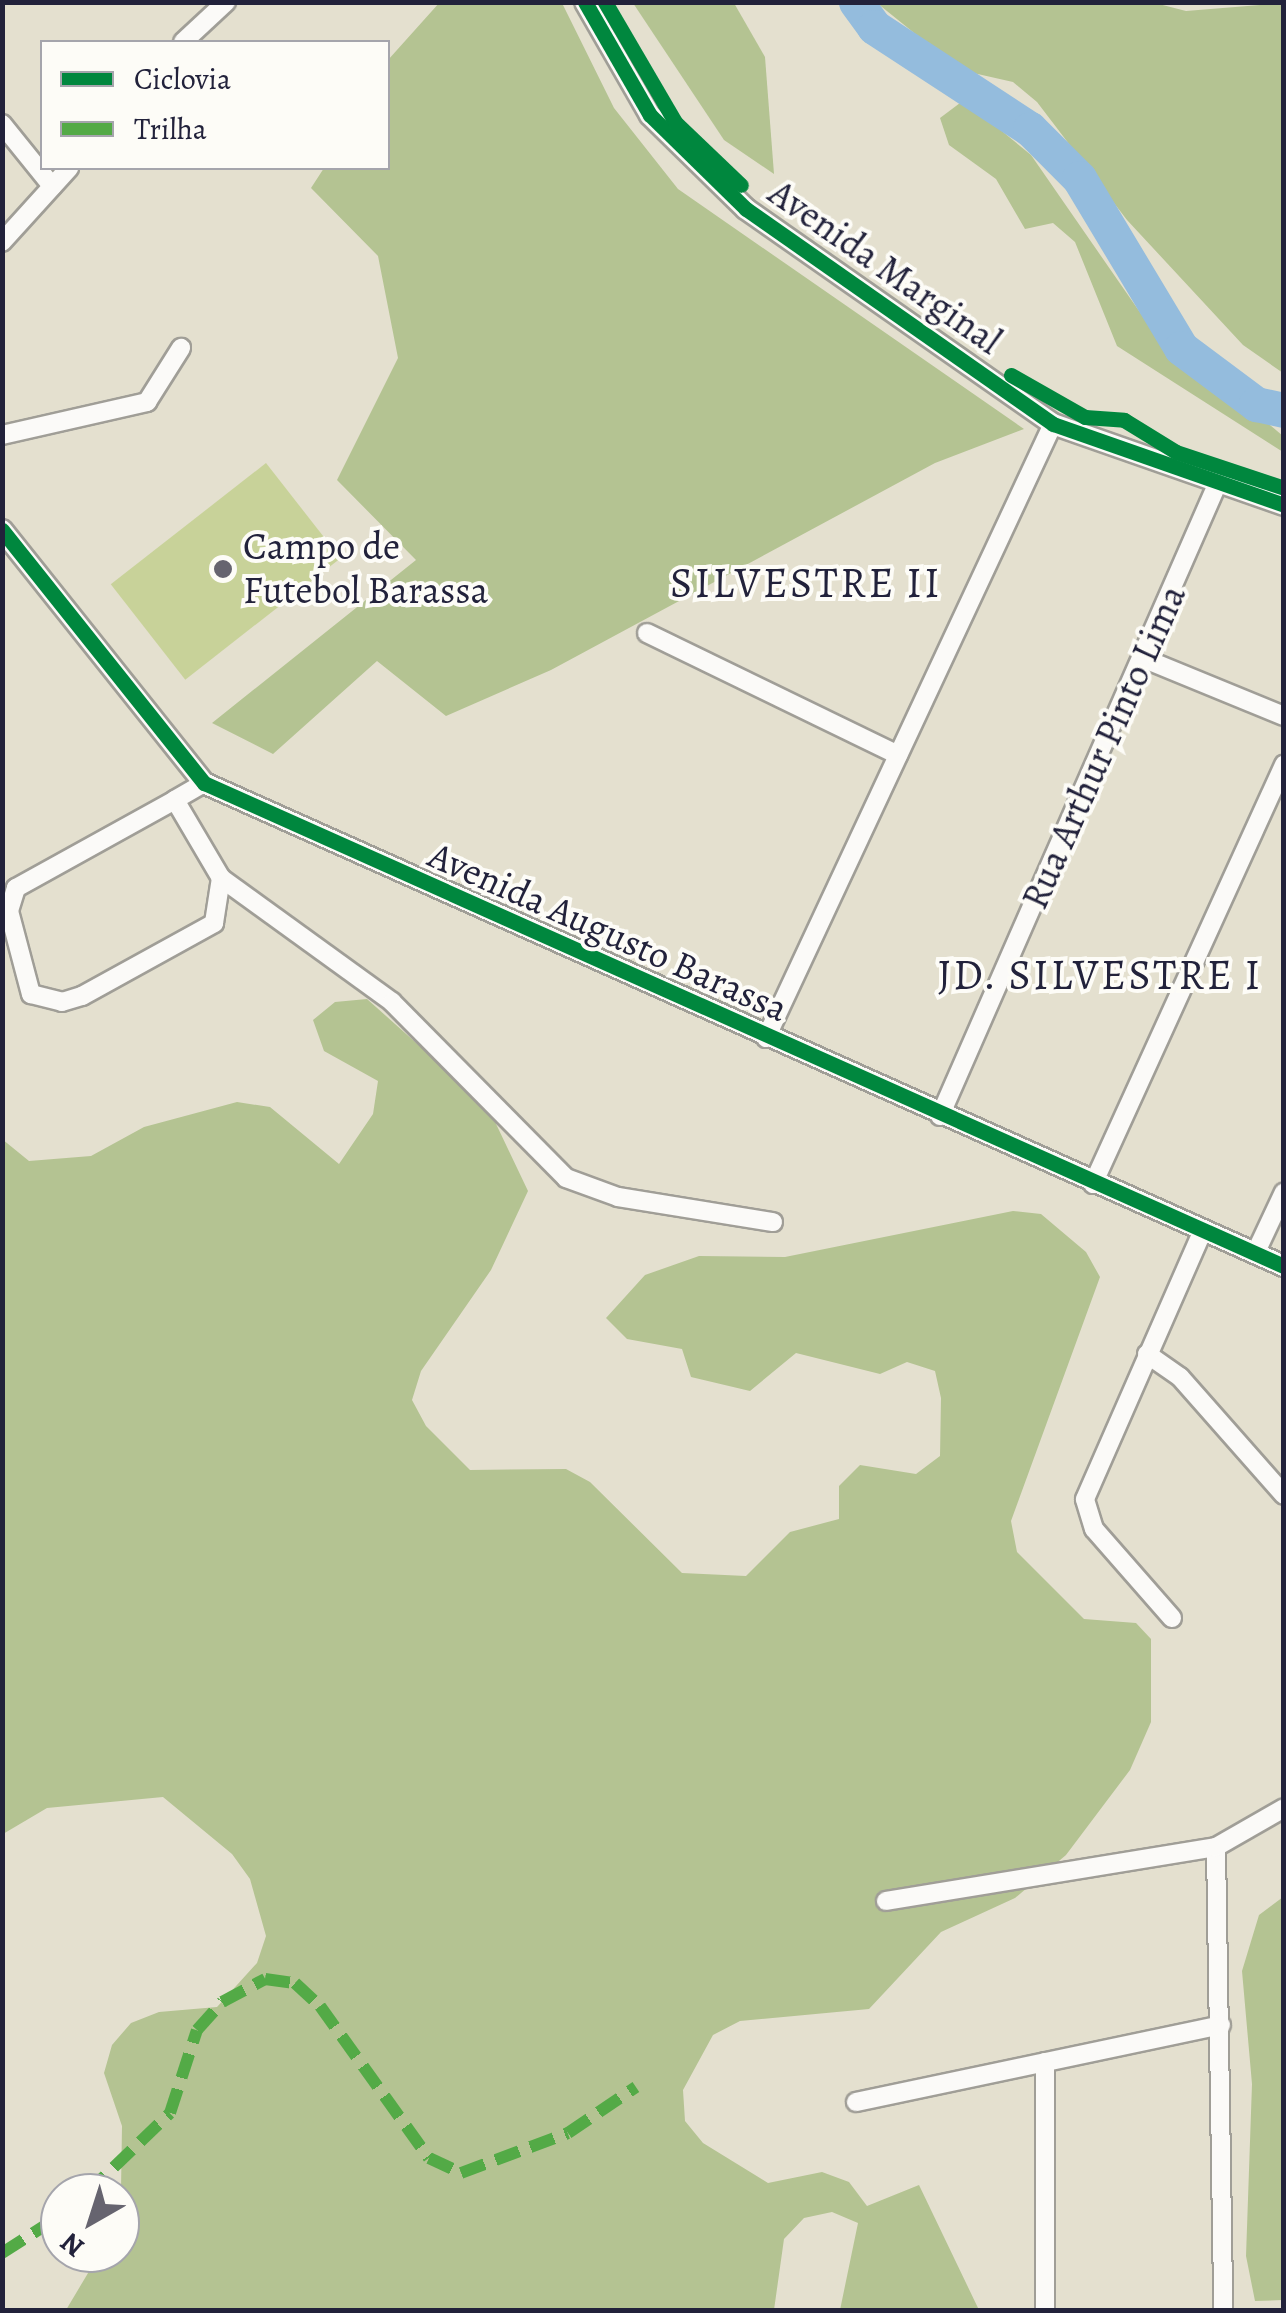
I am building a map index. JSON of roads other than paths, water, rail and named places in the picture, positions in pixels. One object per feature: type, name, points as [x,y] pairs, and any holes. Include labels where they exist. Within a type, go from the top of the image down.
[{"type":"street","points":[[185,40],[226,2]]},
{"type":"street","name":"Avenida Marginal","points":[[585,2],[619,70],[692,165],[1053,424],[1216,487],[1284,505]]},
{"type":"street","points":[[2,124],[52,186]]},
{"type":"street","points":[[2,242],[67,170]]},
{"type":"street","points":[[2,435],[147,402],[181,348]]},
{"type":"street","points":[[766,1038],[1053,424]]},
{"type":"street","name":"Rua Arthur Pinto Lima","points":[[940,1116],[1144,659],[1216,487]]},
{"type":"street","name":"Avenida Augusto Barassa","points":[[2,530],[204,783],[940,1116],[1284,1266]]},
{"type":"street","points":[[647,633],[898,754]]},
{"type":"street","points":[[1144,659],[1284,717],[1284,735]]},
{"type":"street","points":[[1093,1184],[1284,764]]},
{"type":"street","points":[[204,783],[16,888],[10,911],[31,994],[62,1002],[82,996],[214,923],[221,878]]},
{"type":"street","points":[[175,800],[221,878],[392,1002],[566,1178],[618,1197],[773,1222]]},
{"type":"street","points":[[1255,1254],[1284,1192]]},
{"type":"street","points":[[1172,1618],[1088,1513],[1091,1479],[1202,1232]]},
{"type":"street","points":[[1147,1354],[1180,1377],[1284,1495]]},
{"type":"street","points":[[886,1902],[1216,1847],[1284,1808]]},
{"type":"street","points":[[1216,1847],[1223,2310]]},
{"type":"street","points":[[856,2102],[1221,2025]]},
{"type":"street","points":[[1045,2062],[1045,2310]]},
{"type":"waterway","points":[[856,2],[874,27],[1030,129],[1079,178],[1181,348],[1256,404],[1284,410]]},
{"type":"place","name":"Campo de Futebol Barassa","points":[[223,569]]},
{"type":"district","name":"SILVESTRE II","points":[[806,583]]},
{"type":"district","name":"JD. SILVESTRE I","points":[[1100,975]]}]
